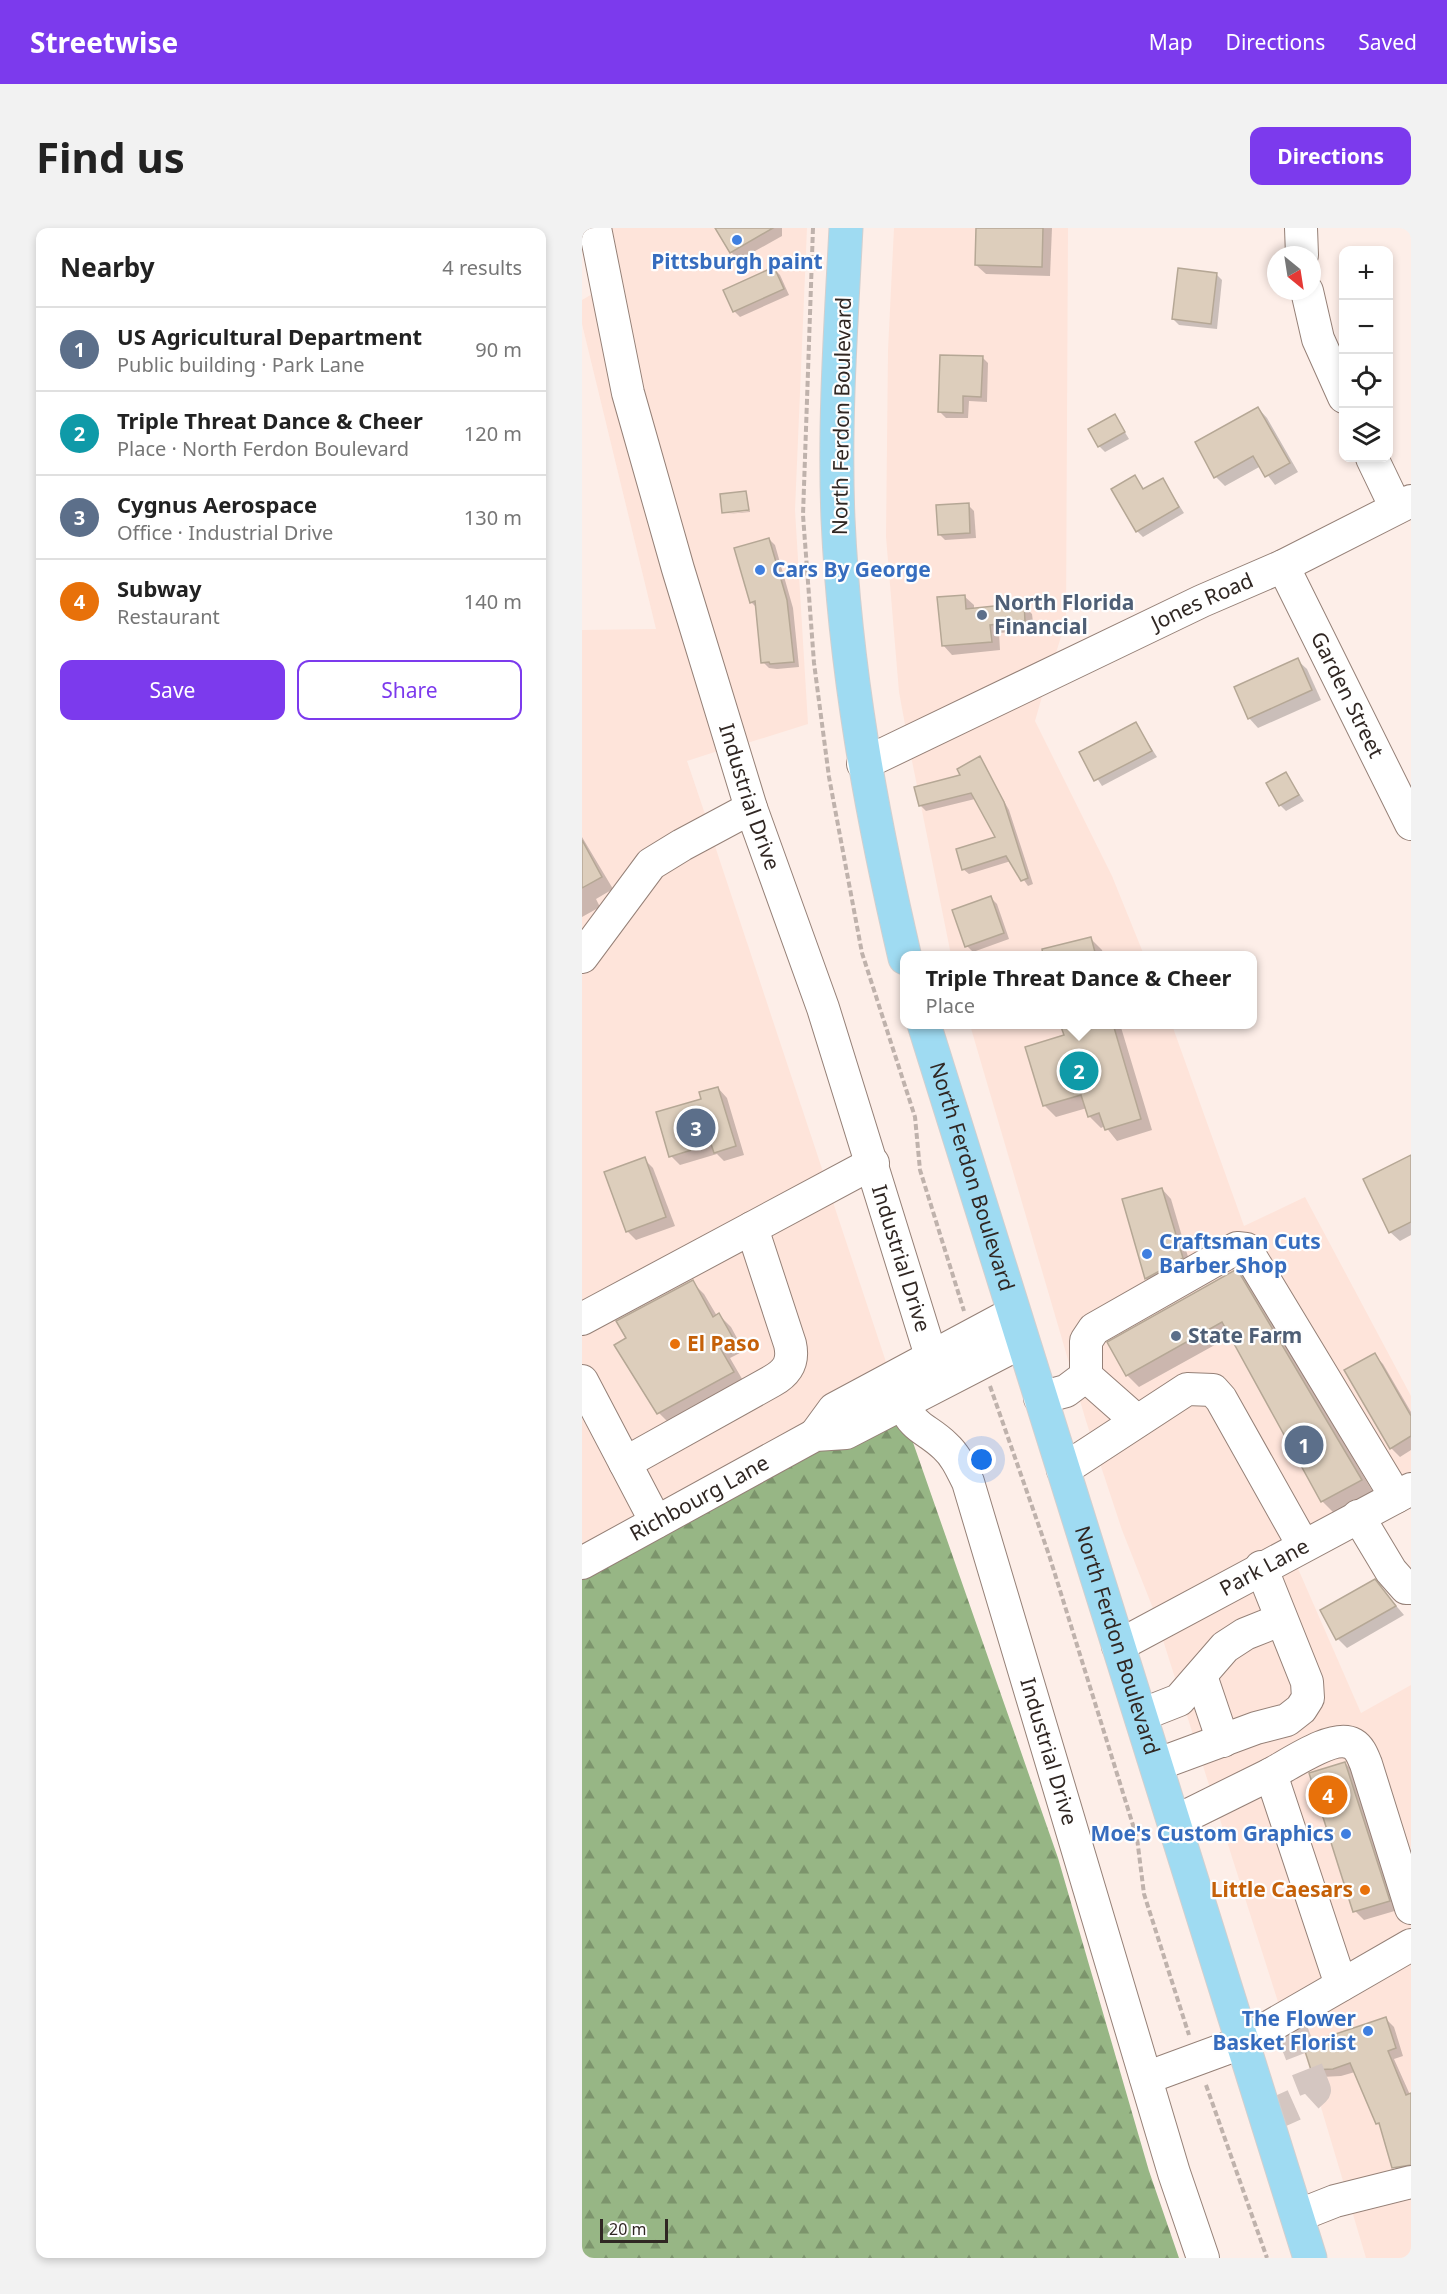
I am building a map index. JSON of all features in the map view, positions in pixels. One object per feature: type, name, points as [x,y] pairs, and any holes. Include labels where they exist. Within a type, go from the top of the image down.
[{"type":"main road","name":"North Ferdon Boulevard","points":[[846,228],[838,437],[838,519],[850,672],[863,764],[903,951]]},
{"type":"main road","name":"North Ferdon Boulevard","points":[[926,1029],[1017,1328],[1141,1715],[1241,2043],[1310,2258]]},
{"type":"street","name":"Industrial Drive","points":[[595,228],[592,280],[628,393],[751,808],[823,1008],[873,1163],[931,1356]]},
{"type":"street","points":[[1301,228],[1302,246]]},
{"type":"street","points":[[1309,300],[1318,339],[1339,386]]},
{"type":"street","points":[[1375,462],[1403,504]]},
{"type":"street","name":"Jones Road","points":[[863,764],[1202,601],[1283,566],[1403,504]]},
{"type":"street","name":"Garden Street","points":[[1283,566],[1411,824]]},
{"type":"street","points":[[582,957],[651,864],[751,808]]},
{"type":"street","points":[[582,1319],[873,1163]]},
{"type":"street","points":[[625,1463],[772,1381],[789,1366],[792,1355],[790,1344],[752,1228]]},
{"type":"street","points":[[1137,1421],[1086,1376],[1086,1341],[1094,1329],[1237,1248],[1246,1249],[1403,1493]]},
{"type":"street","name":"Richbourg Lane","points":[[582,1563],[815,1435],[846,1433],[902,1403],[976,1348],[1017,1328]]},
{"type":"street","name":"Richbourg Lane","points":[[815,1435],[834,1409],[931,1356],[976,1348]]},
{"type":"street","points":[[1040,1398],[1066,1391],[1086,1376]]},
{"type":"street","points":[[582,1381],[656,1522]]},
{"type":"street","points":[[1063,1470],[1187,1389],[1213,1390],[1221,1399],[1304,1545]]},
{"type":"street","name":"Industrial Drive","points":[[902,1403],[918,1428],[944,1444],[957,1458],[968,1482],[1146,2078],[1203,2258]]},
{"type":"street","name":"Park Lane","points":[[1119,1646],[1261,1567],[1403,1493]]},
{"type":"street","points":[[1359,1516],[1391,1571],[1406,1588],[1411,1588]]},
{"type":"street","points":[[1156,1765],[1287,1720],[1302,1709],[1308,1698],[1307,1682],[1280,1620],[1261,1567]]},
{"type":"street","points":[[1141,1715],[1179,1700],[1225,1647],[1245,1634],[1280,1620]]},
{"type":"street","points":[[1201,1676],[1223,1741]]},
{"type":"street","points":[[1174,1822],[1330,1743],[1344,1741],[1354,1744],[1366,1764],[1411,1908]]},
{"type":"street","points":[[1271,1774],[1341,1984]]},
{"type":"street","points":[[1146,2078],[1241,2043],[1411,1945]]},
{"type":"street","points":[[1297,2216],[1335,2201],[1411,2182]]},
{"type":"path","points":[[844,862],[862,953],[915,1117],[920,1170],[976,1348],[1049,1555],[1137,1838],[1144,1894],[1197,2059],[1267,2258]]},
{"type":"shaded area","points":[[606,228],[807,228],[795,510],[808,724],[744,744],[639,391]]},
{"type":"shaded area","points":[[894,228],[1068,228],[1066,621],[1054,659],[906,730],[899,692],[886,537],[888,350]]},
{"type":"shaded area","points":[[594,293],[721,750],[687,761],[706,817],[582,939],[582,630],[656,629],[582,324],[582,300]]},
{"type":"shaded area","points":[[1043,693],[1035,721],[1112,876],[1142,951],[950,951],[911,756]]},
{"type":"shaded area","points":[[714,843],[890,1374],[582,1548],[582,975],[602,956],[660,874]]},
{"type":"shaded area","points":[[971,1029],[1173,1029],[1244,1226],[1305,1197],[1411,1396],[1411,1472],[1154,1611],[1122,1530],[1086,1421]]},
{"type":"shaded area","points":[[1296,1564],[1361,1713],[1411,1685],[1411,1931],[1279,2005],[1162,1637]]},
{"type":"shaded area","points":[[1411,1961],[1411,2258],[1366,2258],[1306,2057],[1289,2030]]},
{"type":"green space","points":[[901,1408],[1058,1858],[1149,2171],[1179,2258],[582,2258],[582,1577],[827,1441]]},
{"type":"building","name":"Pittsburgh paint","points":[[715,228],[773,228],[730,253]]},
{"type":"building","points":[[976,228],[1043,228],[1042,267],[975,265]]},
{"type":"building","points":[[774,267],[784,289],[733,312],[723,290]]},
{"type":"building","points":[[1178,268],[1217,273],[1211,324],[1172,319]]},
{"type":"building","points":[[940,355],[983,356],[981,397],[963,396],[963,413],[938,412]]},
{"type":"building","points":[[1258,407],[1290,463],[1265,477],[1253,456],[1214,478],[1195,442]]},
{"type":"building","points":[[1115,414],[1125,432],[1098,447],[1088,429]]},
{"type":"building","points":[[1135,475],[1143,489],[1163,478],[1179,507],[1136,532],[1111,489]]},
{"type":"building","points":[[746,491],[749,510],[722,513],[720,494]]},
{"type":"building","points":[[969,503],[970,533],[938,535],[936,505]]},
{"type":"building","points":[[769,538],[787,600],[794,662],[761,663],[755,601],[750,603],[734,548]]},
{"type":"building","name":"North Florida Financial","points":[[965,595],[966,609],[1024,603],[1025,621],[990,625],[992,642],[942,646],[937,597]]},
{"type":"building","points":[[1298,658],[1312,690],[1248,719],[1234,687]]},
{"type":"building","points":[[1136,722],[1152,751],[1094,781],[1079,752]]},
{"type":"building","points":[[980,756],[1004,802],[1028,878],[1021,881],[1006,856],[962,870],[956,849],[995,837],[971,793],[919,806],[914,787],[960,775],[957,769]]},
{"type":"building","points":[[1286,772],[1299,795],[1279,806],[1266,783]]},
{"type":"building","points":[[582,840],[602,877],[582,888]]},
{"type":"building","points":[[991,896],[1004,933],[965,947],[952,910]]},
{"type":"building","points":[[1091,937],[1095,951],[1042,951],[1042,949]]},
{"type":"building","points":[[1062,1029],[1114,1029],[1141,1119],[1105,1130],[1099,1113],[1088,1117],[1081,1095],[1043,1106],[1025,1047],[1064,1035]]},
{"type":"building","points":[[718,1087],[736,1146],[714,1153],[711,1144],[669,1157],[656,1112],[701,1099],[699,1092]]},
{"type":"building","points":[[1411,1155],[1411,1222],[1389,1233],[1363,1179]]},
{"type":"building","points":[[645,1157],[666,1217],[626,1232],[604,1172]]},
{"type":"building","points":[[1162,1188],[1183,1258],[1145,1279],[1122,1199]]},
{"type":"building","points":[[1237,1269],[1362,1480],[1321,1502],[1222,1322],[1126,1376],[1107,1342]]},
{"type":"building","points":[[693,1280],[713,1317],[719,1313],[733,1338],[719,1346],[734,1372],[657,1414],[614,1345],[626,1338],[616,1321]]},
{"type":"building","points":[[1375,1353],[1411,1416],[1411,1436],[1390,1449],[1344,1370]]},
{"type":"building","points":[[1375,1579],[1396,1606],[1336,1640],[1320,1610]]},
{"type":"building","points":[[1345,1762],[1390,1901],[1353,1912],[1309,1773]]},
{"type":"building","points":[[1386,2017],[1396,2048],[1388,2051],[1406,2095],[1411,2093],[1411,2165],[1392,2168],[1379,2123],[1376,2124],[1350,2063],[1333,2069],[1311,2070],[1303,2045]]},
{"type":"tunnel","points":[[1265,2118],[1303,2101],[1315,2090],[1286,2016]]},
{"type":"place","name":"Pittsburgh paint","points":[[737,240]]},
{"type":"place","name":"Cars By George","points":[[760,570]]},
{"type":"place","name":"North Florida Financial","points":[[982,615]]},
{"type":"place","name":"Triple Threat Dance & Cheer","points":[[1079,1071]]},
{"type":"place","name":"Cygnus Aerospace","points":[[696,1128]]},
{"type":"place","name":"Craftsman Cuts Barber Shop","points":[[1147,1254]]},
{"type":"place","name":"State Farm","points":[[1176,1336]]},
{"type":"place","name":"El Paso","points":[[675,1344]]},
{"type":"place","name":"US Agricultural Department","points":[[1304,1445]]},
{"type":"place","name":"Subway","points":[[1328,1795]]},
{"type":"place","name":"Moe's Custom Graphics","points":[[1346,1834]]},
{"type":"place","name":"Little Caesars","points":[[1365,1890]]},
{"type":"place","name":"The Flower Basket Florist","points":[[1368,2031]]}]
